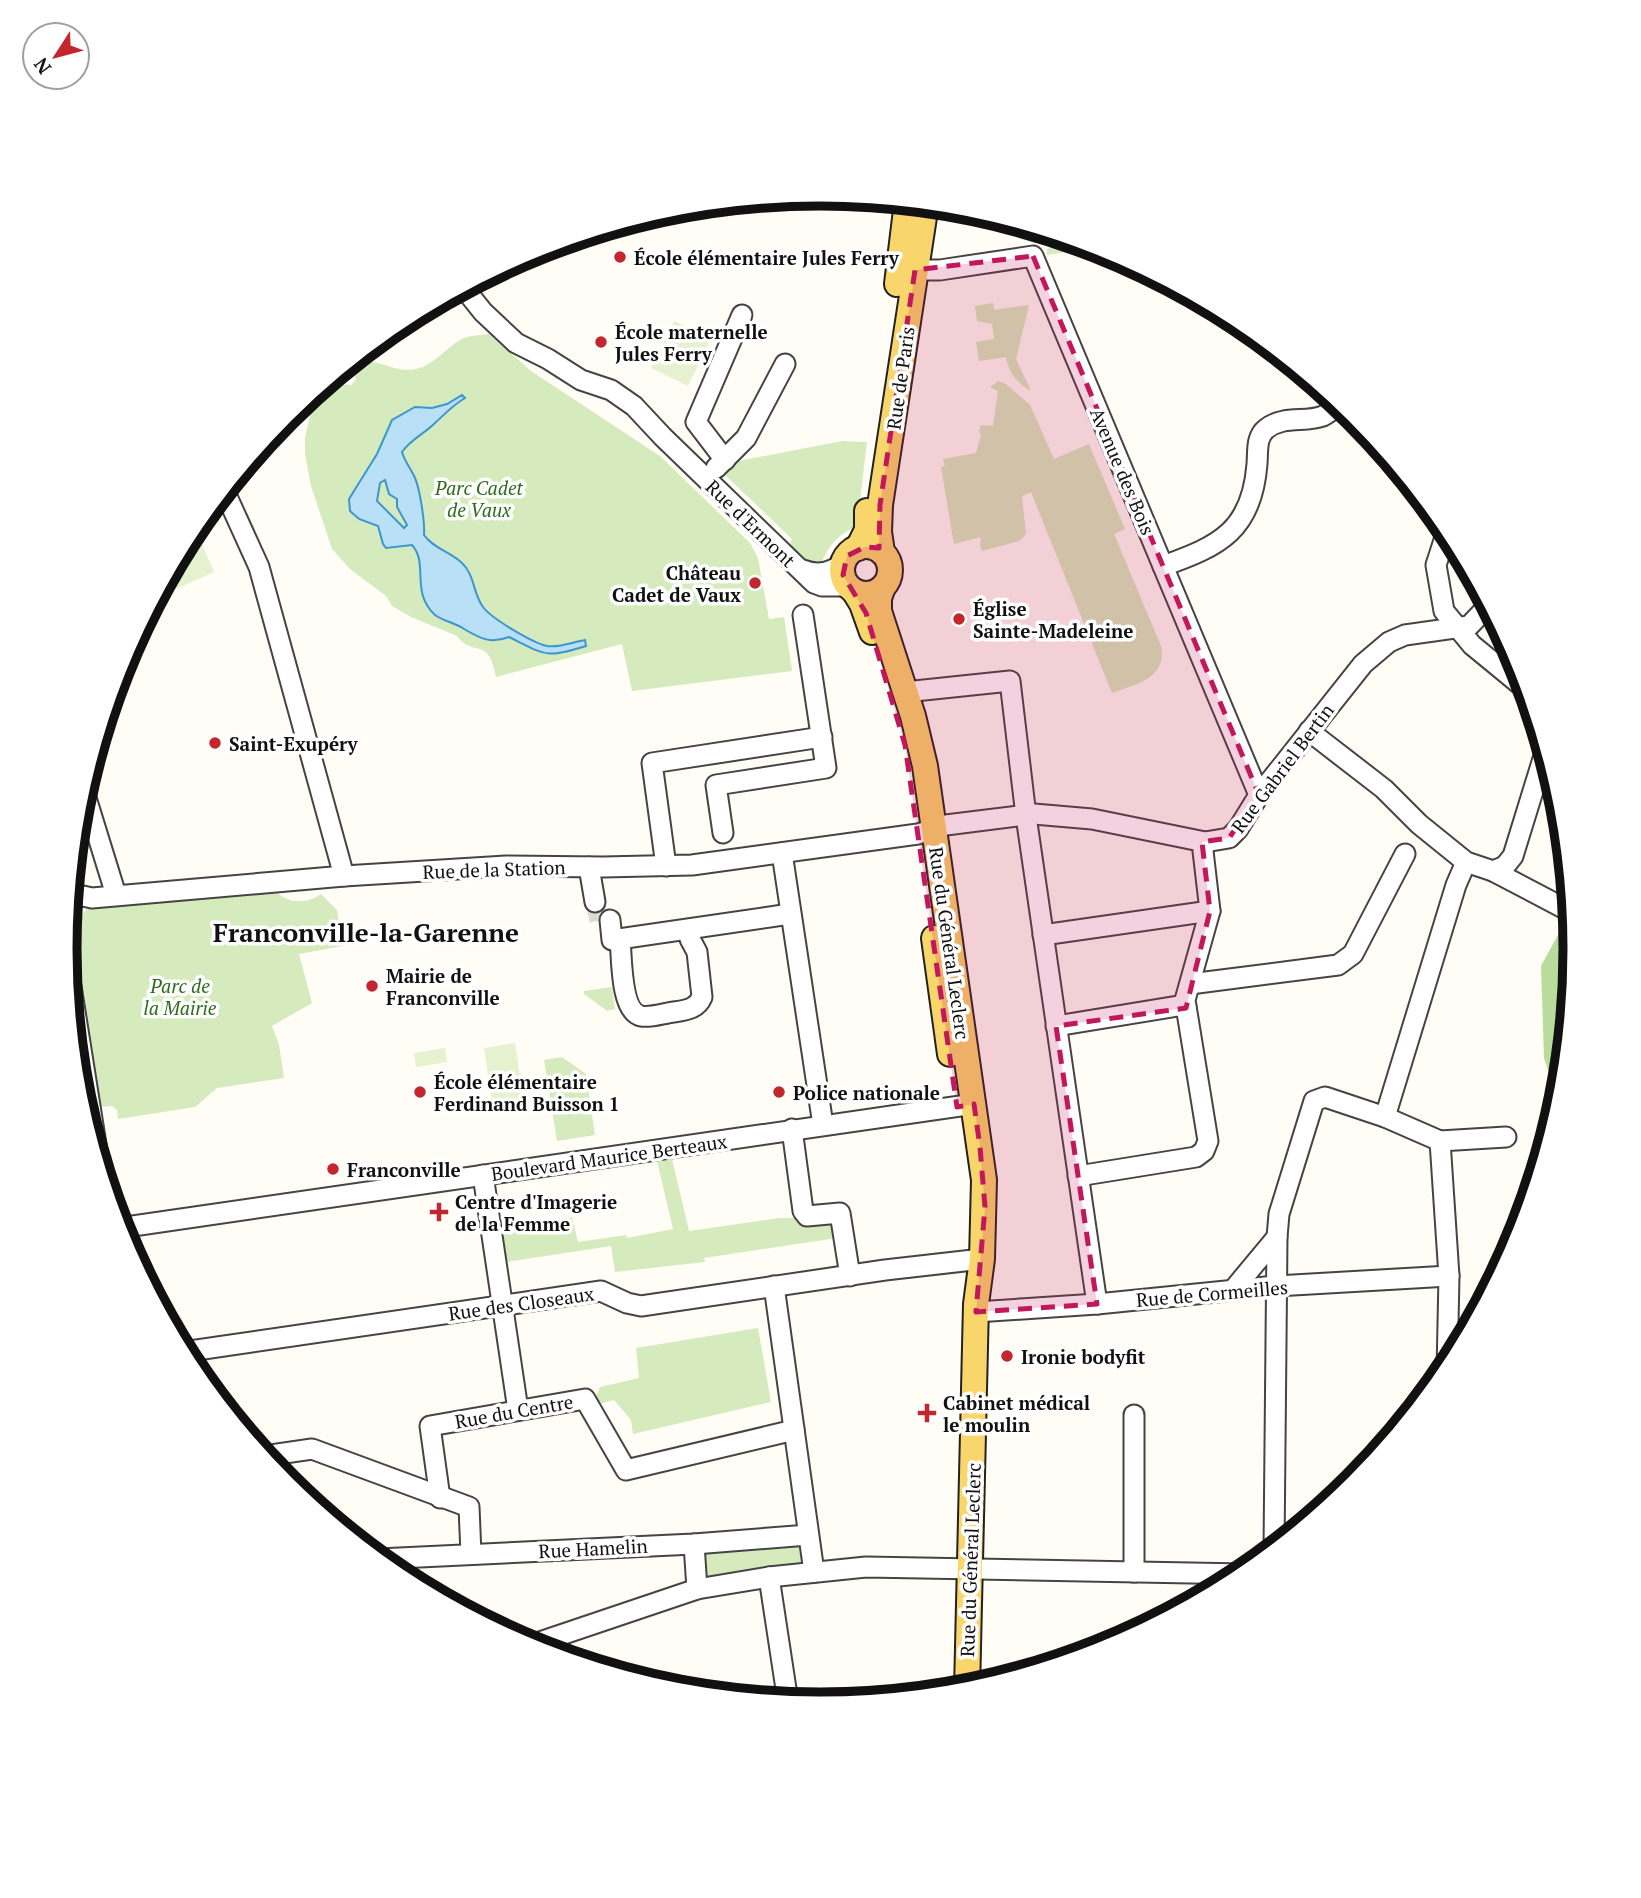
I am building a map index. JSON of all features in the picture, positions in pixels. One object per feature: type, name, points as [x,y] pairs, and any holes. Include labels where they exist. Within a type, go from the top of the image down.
[{"type":"main road","name":"Rue de Paris","points":[[857,568],[867,530],[869,491],[879,438],[906,211]]},
{"type":"main road","name":"Rue de Paris","points":[[857,568],[878,532],[924,213]]},
{"type":"main road","name":"Rue du Général Leclerc","points":[[926,831],[925,766],[879,611],[879,598],[890,575],[888,561],[857,568],[866,613],[897,714],[926,831],[965,1105],[976,1308],[967,1678]]},
{"type":"main road","points":[[857,568],[869,594],[883,587]]},
{"type":"street","name":"Avenue des Bois","points":[[915,270],[940,270],[1033,256],[1259,795]]},
{"type":"street","name":"Rue d'Ermont","points":[[477,290],[548,359]]},
{"type":"street","name":"Rue d'Ermont","points":[[469,294],[511,340],[581,380],[611,390],[641,412],[663,438],[814,583],[822,586],[857,568]]},
{"type":"street","points":[[725,460],[696,422],[742,315]]},
{"type":"street","points":[[705,478],[746,438],[785,364]]},
{"type":"street","points":[[1163,565],[1211,548],[1234,528],[1251,500],[1256,481],[1258,441],[1265,429],[1283,420],[1323,416],[1332,409]]},
{"type":"street","points":[[228,500],[262,577],[344,876]]},
{"type":"street","points":[[1443,543],[1436,565],[1444,611],[1472,645],[1513,678]]},
{"type":"street","name":"Rue Gabriel Bertin","points":[[926,831],[1026,816],[1092,819],[1205,842],[1229,838],[1238,830],[1259,795],[1363,664],[1389,642],[1405,635],[1469,626],[1482,611]]},
{"type":"street","points":[[716,785],[827,768],[803,615]]},
{"type":"street","points":[[905,692],[1010,681],[1026,816],[1097,1304]]},
{"type":"street","points":[[1309,731],[1384,789],[1419,824],[1466,862],[1493,871],[1562,907]]},
{"type":"street","points":[[666,866],[652,763],[822,737]]},
{"type":"street","points":[[709,754],[723,833]]},
{"type":"street","points":[[1493,871],[1505,866],[1513,856],[1541,765]]},
{"type":"street","points":[[90,810],[116,895]]},
{"type":"street","name":"Rue de la Station","points":[[79,896],[92,898],[344,876],[506,866],[692,865],[926,831]]},
{"type":"street","points":[[1079,1176],[1196,1157],[1205,1151],[1208,1141],[1185,1000],[1210,911],[1203,851],[1205,842]]},
{"type":"street","points":[[782,853],[823,1125]]},
{"type":"street","points":[[1190,984],[1338,965],[1353,954],[1405,854]]},
{"type":"street","points":[[1385,1117],[1456,885],[1466,862]]},
{"type":"street","points":[[596,867],[603,911],[623,961],[622,972],[629,1007],[635,1013],[643,1017],[690,1009],[699,1004],[702,997],[698,963],[690,929]]},
{"type":"street","points":[[79,902],[92,898]]},
{"type":"street","points":[[1043,935],[1210,911]]},
{"type":"street","points":[[616,940],[790,914]]},
{"type":"street","points":[[1056,1026],[1178,1006],[1186,1008]]},
{"type":"street","points":[[1274,1538],[1279,1213],[1314,1101],[1325,1097],[1385,1117],[1440,1141],[1506,1137]]},
{"type":"street","name":"Boulevard Maurice Berteaux","points":[[131,1226],[965,1105]]},
{"type":"street","points":[[792,1129],[803,1211],[807,1216],[839,1213],[850,1276]]},
{"type":"street","points":[[1440,1141],[1449,1276],[1447,1348]]},
{"type":"street","points":[[483,1175],[518,1410]]},
{"type":"street","points":[[1233,1290],[1277,1237]]},
{"type":"street","name":"Rue des Closeaux","points":[[195,1350],[601,1291],[640,1306],[975,1260]]},
{"type":"street","name":"Rue de Cormeilles","points":[[976,1308],[1097,1304],[1276,1286],[1449,1276]]},
{"type":"street","points":[[774,1286],[814,1572]]},
{"type":"street","name":"Rue du Centre","points":[[440,1498],[430,1426],[585,1399],[626,1469],[794,1430]]},
{"type":"street","points":[[1134,1415],[1134,1572]]},
{"type":"street","points":[[276,1454],[312,1449],[468,1507],[471,1554]]},
{"type":"street","name":"Rue Hamelin","points":[[395,1558],[694,1544],[808,1535]]},
{"type":"street","points":[[694,1544],[697,1589]]},
{"type":"street","points":[[546,1640],[697,1589],[814,1572],[866,1567],[1223,1574]]},
{"type":"street","points":[[769,1577],[786,1691]]},
{"type":"highlighted area","points":[[1033,256],[1259,795],[1229,838],[1202,842],[1210,911],[1186,1008],[1056,1026],[1097,1304],[976,1312],[985,1207],[974,1104],[957,1107],[905,745],[866,613],[843,575],[847,556],[865,547],[879,548],[880,505],[915,270]]},
{"type":"green space","points":[[1051,243],[1074,251],[1047,255],[1047,249]]},
{"type":"green space","points":[[993,303],[994,310],[1029,305],[1016,359],[1031,391],[1014,377],[1006,357],[979,361],[976,342],[994,339],[992,324],[977,321],[975,306]]},
{"type":"green space","points":[[674,321],[711,339],[688,386],[651,368]]},
{"type":"green space","name":"Parc Cadet de Vaux","points":[[489,334],[531,371],[660,456],[750,543],[758,558],[769,619],[784,617],[792,671],[632,691],[622,644],[496,677],[493,664],[485,651],[469,646],[457,636],[392,606],[386,596],[350,569],[332,549],[311,486],[305,438],[312,407],[338,384],[351,385],[356,380],[354,370],[365,361],[400,369],[416,369],[429,364],[462,339]]},
{"type":"green space","points":[[998,381],[1006,384],[1030,405],[1054,459],[1089,444],[1125,529],[1114,534],[1161,646],[1159,666],[1140,683],[1112,693],[1031,492],[1022,496],[1026,534],[1019,541],[982,551],[981,537],[954,544],[941,467],[945,466],[943,459],[976,453],[981,425],[993,426],[998,391],[990,387]]},
{"type":"green space","points":[[842,441],[867,442],[857,526],[835,541],[821,564],[805,561],[789,547],[792,539],[725,475],[738,461]]},
{"type":"green space","points":[[201,542],[214,572],[169,592],[177,577]]},
{"type":"green space","name":"Parc de la Mairie","points":[[274,888],[283,897],[296,901],[309,900],[321,894],[337,910],[343,946],[299,954],[312,1003],[272,1026],[279,1045],[284,1078],[217,1088],[195,1107],[118,1119],[117,1110],[112,1106],[101,1107],[78,970],[78,920],[88,907]]},
{"type":"green space","points":[[1563,925],[1562,998],[1552,1082],[1544,1058],[1541,966]]},
{"type":"green space","points":[[612,987],[615,1009],[607,1011],[584,994],[584,991]]},
{"type":"green space","points":[[515,1043],[524,1104],[493,1108],[484,1048]]},
{"type":"green space","points":[[445,1048],[447,1062],[416,1067],[414,1053]]},
{"type":"green space","points":[[562,1057],[586,1074],[595,1135],[557,1141],[544,1060]]},
{"type":"green space","points":[[672,1159],[689,1231],[795,1218],[803,1223],[828,1222],[837,1238],[704,1258],[705,1262],[615,1272],[611,1246],[507,1262],[502,1231],[572,1217],[578,1242],[626,1235],[627,1238],[673,1229],[657,1161]]},
{"type":"green space","points":[[758,1328],[771,1402],[633,1434],[631,1420],[614,1400],[596,1405],[600,1387],[639,1378],[636,1348]]},
{"type":"green space","points":[[800,1542],[805,1547],[804,1567],[707,1580],[702,1576],[700,1550]]},
{"type":"water","points":[[462,395],[465,398],[402,452],[417,483],[424,535],[432,544],[462,563],[483,607],[504,624],[547,646],[561,646],[585,640],[586,646],[562,653],[546,653],[509,637],[497,640],[481,638],[438,617],[423,597],[419,561],[412,545],[386,548],[378,526],[359,519],[350,511],[349,499],[377,454],[392,420],[415,407],[432,408],[447,404]],"holes":[[[385,480],[389,494],[397,499],[397,507],[407,525],[404,528],[377,501],[380,483]]]},
{"type":"tunnel","points":[[595,902],[599,921]]},
{"type":"place","name":"École élémentaire Jules Ferry","points":[[620,257]]},
{"type":"place","name":"École maternelle Jules Ferry","points":[[601,342]]},
{"type":"place","name":"Château Cadet de Vaux","points":[[755,583]]},
{"type":"place","name":"Église Sainte-Madeleine","points":[[959,619]]},
{"type":"place","name":"Saint-Exupéry","points":[[215,743]]},
{"type":"place","name":"Mairie de Franconville","points":[[372,986]]},
{"type":"place","name":"École élémentaire Ferdinand Buisson 1","points":[[420,1092]]},
{"type":"place","name":"Police nationale","points":[[779,1092]]},
{"type":"place","name":"Franconville","points":[[333,1169]]},
{"type":"place","name":"Centre d'Imagerie de la Femme","points":[[439,1212]]},
{"type":"place","name":"Ironie bodyfit","points":[[1007,1356]]},
{"type":"place","name":"Cabinet médical le moulin","points":[[927,1413]]},
{"type":"district","name":"Franconville-la-Garenne","points":[[366,932]]}]
